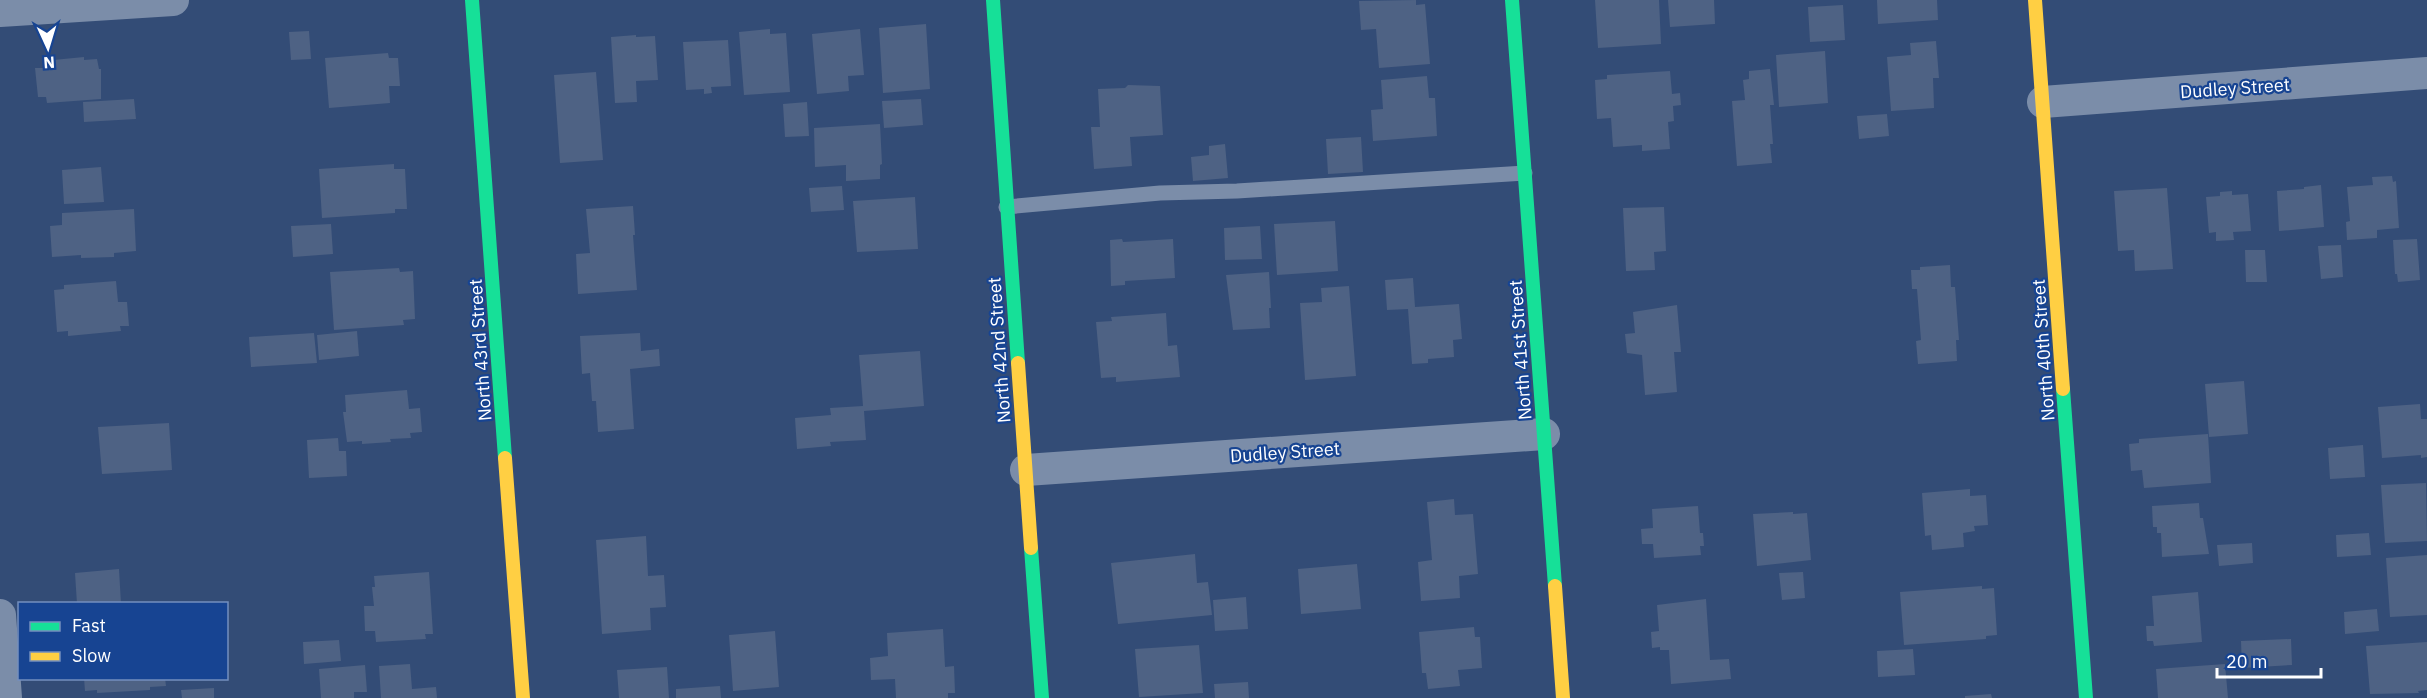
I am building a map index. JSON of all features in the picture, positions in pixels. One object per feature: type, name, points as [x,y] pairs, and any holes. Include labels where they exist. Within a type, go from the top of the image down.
[{"type":"street","points":[[0,11],[173,0]]},
{"type":"street","name":"North 43rd Street","points":[[472,0],[523,698]]},
{"type":"street","name":"North 42nd Street","points":[[993,0],[1042,698]]},
{"type":"street","name":"North 41st Street","points":[[1512,0],[1563,698]]},
{"type":"street","name":"North 40th Street","points":[[2035,0],[2086,698]]},
{"type":"street","name":"Dudley Street","points":[[2043,102],[2427,73]]},
{"type":"street","name":"Dudley Street","points":[[1026,471],[1544,434]]},
{"type":"street","points":[[0,615],[6,698]]},
{"type":"lane","points":[[1006,207],[1160,193],[1237,191],[1525,173]]},
{"type":"building","points":[[1416,0],[1416,5],[1425,4],[1430,64],[1379,68],[1376,29],[1361,30],[1359,1]]},
{"type":"building","points":[[1595,0],[1659,0],[1661,44],[1598,48]]},
{"type":"building","points":[[1668,0],[1714,0],[1715,24],[1670,27]]},
{"type":"building","points":[[1877,0],[1937,0],[1938,20],[1878,24]]},
{"type":"building","points":[[1843,5],[1845,40],[1810,42],[1808,7]]},
{"type":"building","points":[[926,24],[930,89],[883,93],[879,28]]},
{"type":"building","points":[[770,29],[770,34],[786,33],[790,92],[744,95],[739,32]]},
{"type":"building","points":[[860,29],[864,75],[848,76],[849,91],[817,94],[812,34]]},
{"type":"building","points":[[309,31],[311,59],[291,60],[289,32]]},
{"type":"building","points":[[636,35],[636,37],[655,36],[658,80],[636,81],[637,102],[615,103],[611,37]]},
{"type":"building","points":[[728,40],[731,86],[711,87],[712,93],[704,94],[704,89],[686,90],[683,42]]},
{"type":"building","points":[[1936,41],[1939,78],[1933,78],[1934,108],[1891,111],[1887,57],[1911,55],[1910,43]]},
{"type":"building","points":[[1825,51],[1828,103],[1779,107],[1776,55]]},
{"type":"building","points":[[388,53],[389,58],[398,58],[400,86],[389,86],[390,103],[329,108],[325,58]]},
{"type":"building","points":[[84,57],[84,60],[97,59],[99,69],[101,69],[101,99],[47,103],[46,97],[38,97],[35,68],[44,68],[43,61]]},
{"type":"building","points":[[1770,69],[1774,105],[1770,105],[1772,163],[1737,166],[1732,101],[1745,100],[1743,80],[1749,79],[1749,71]]},
{"type":"building","points":[[1670,71],[1672,94],[1680,93],[1681,105],[1673,106],[1674,121],[1668,122],[1670,149],[1642,151],[1642,145],[1613,147],[1611,118],[1597,119],[1595,80],[1607,79],[1607,75]]},
{"type":"building","points":[[596,72],[603,160],[560,163],[554,75]]},
{"type":"building","points":[[1427,76],[1429,98],[1435,98],[1437,136],[1373,141],[1371,110],[1383,109],[1381,80]]},
{"type":"building","points":[[1128,85],[1160,86],[1163,135],[1130,137],[1132,166],[1094,169],[1091,127],[1100,127],[1098,89],[1125,88]]},
{"type":"building","points":[[134,99],[136,119],[84,122],[83,102]]},
{"type":"building","points":[[921,99],[923,125],[884,128],[882,101]]},
{"type":"building","points":[[807,102],[809,136],[785,137],[783,104]]},
{"type":"building","points":[[1887,114],[1889,136],[1859,139],[1857,116]]},
{"type":"building","points":[[880,124],[882,164],[880,165],[880,179],[846,181],[846,165],[815,167],[814,128]]},
{"type":"building","points":[[1361,137],[1363,172],[1328,174],[1326,139]]},
{"type":"building","points":[[1225,144],[1228,178],[1193,181],[1191,157],[1209,155],[1209,146]]},
{"type":"building","points":[[394,164],[394,169],[405,169],[407,209],[395,209],[395,213],[322,218],[319,169]]},
{"type":"building","points":[[101,167],[104,202],[64,204],[62,170]]},
{"type":"building","points":[[2392,176],[2393,182],[2396,181],[2399,228],[2377,230],[2377,238],[2347,240],[2346,222],[2350,221],[2347,187],[2373,185],[2372,177]]},
{"type":"building","points":[[2321,185],[2324,227],[2279,231],[2277,191]]},
{"type":"building","points":[[842,186],[844,210],[811,212],[809,188]]},
{"type":"building","points":[[2167,188],[2173,269],[2135,271],[2134,250],[2118,251],[2114,191]]},
{"type":"building","points":[[2232,191],[2232,195],[2248,194],[2251,231],[2233,232],[2234,240],[2216,241],[2216,232],[2209,233],[2206,197],[2220,196],[2220,192]]},
{"type":"building","points":[[915,197],[918,249],[857,252],[853,201]]},
{"type":"building","points":[[633,206],[637,290],[578,294],[576,254],[590,253],[586,209]]},
{"type":"building","points":[[1664,207],[1666,251],[1654,252],[1655,270],[1626,271],[1623,208]]},
{"type":"building","points":[[134,209],[136,251],[114,253],[114,257],[81,258],[81,255],[52,257],[50,226],[62,225],[62,213]]},
{"type":"building","points":[[1335,221],[1338,271],[1277,275],[1274,224]]},
{"type":"building","points":[[331,224],[333,254],[293,257],[291,226]]},
{"type":"building","points":[[1260,226],[1262,259],[1225,260],[1224,228]]},
{"type":"building","points":[[1122,239],[1123,242],[1173,239],[1175,278],[1125,281],[1125,285],[1111,286],[1110,240]]},
{"type":"building","points":[[2417,239],[2420,280],[2398,282],[2397,274],[2395,274],[2393,240]]},
{"type":"building","points":[[2341,245],[2343,277],[2321,279],[2318,246]]},
{"type":"building","points":[[2245,250],[2265,250],[2267,282],[2246,282]]},
{"type":"building","points":[[1950,265],[1951,287],[1955,287],[1959,340],[1956,340],[1957,361],[1918,364],[1916,341],[1921,340],[1917,289],[1912,289],[1911,270],[1920,270],[1920,267]]},
{"type":"building","points":[[399,268],[400,272],[413,271],[415,319],[403,320],[404,325],[334,330],[330,272]]},
{"type":"building","points":[[1269,272],[1270,328],[1233,330],[1226,275]]},
{"type":"building","points":[[1413,278],[1415,307],[1459,304],[1462,339],[1453,340],[1454,357],[1428,359],[1428,363],[1412,364],[1408,309],[1387,310],[1385,280]]},
{"type":"building","points":[[116,281],[118,302],[127,302],[129,326],[120,326],[121,331],[68,336],[68,331],[57,332],[54,290],[64,289],[64,285]]},
{"type":"building","points":[[1349,286],[1356,376],[1305,380],[1300,303],[1322,302],[1321,288]]},
{"type":"building","points":[[1677,305],[1681,352],[1674,352],[1677,392],[1645,395],[1642,355],[1627,353],[1625,334],[1635,333],[1633,312]]},
{"type":"building","points":[[1166,313],[1168,346],[1177,345],[1180,377],[1116,382],[1116,377],[1101,378],[1096,322],[1112,321],[1111,317]]},
{"type":"building","points":[[357,331],[359,356],[319,360],[317,335]]},
{"type":"building","points":[[314,333],[317,363],[251,367],[249,337]]},
{"type":"building","points":[[640,333],[641,351],[659,349],[660,366],[630,369],[634,429],[598,432],[596,401],[592,401],[590,373],[582,374],[580,336]]},
{"type":"building","points":[[920,351],[924,406],[864,411],[866,440],[830,442],[831,446],[797,449],[795,418],[831,415],[830,408],[863,406],[859,355]]},
{"type":"building","points":[[2244,381],[2248,434],[2209,437],[2205,384]]},
{"type":"building","points":[[407,390],[409,409],[420,408],[422,432],[410,433],[411,438],[390,439],[391,442],[362,444],[362,441],[347,442],[343,412],[346,412],[345,395]]},
{"type":"building","points":[[2420,404],[2421,419],[2427,419],[2427,457],[2421,458],[2421,455],[2382,458],[2378,407]]},
{"type":"building","points":[[169,423],[172,470],[102,474],[98,427]]},
{"type":"building","points":[[2208,434],[2211,483],[2144,488],[2142,470],[2131,471],[2129,444],[2139,443],[2139,439]]},
{"type":"building","points":[[338,438],[339,451],[346,451],[347,476],[309,478],[307,440]]},
{"type":"building","points":[[2363,445],[2365,477],[2330,479],[2328,448]]},
{"type":"building","points":[[2426,483],[2427,541],[2385,543],[2381,485]]},
{"type":"building","points":[[1970,489],[1970,496],[1986,495],[1988,525],[1974,526],[1975,531],[1963,533],[1964,547],[1932,550],[1931,535],[1925,536],[1922,493]]},
{"type":"building","points":[[1454,499],[1455,515],[1473,514],[1478,574],[1459,576],[1460,598],[1421,601],[1418,562],[1432,560],[1427,502]]},
{"type":"building","points":[[2199,503],[2200,518],[2203,518],[2209,554],[2162,557],[2161,533],[2157,533],[2157,527],[2153,527],[2152,506]]},
{"type":"building","points":[[1698,506],[1700,533],[1703,533],[1704,546],[1700,546],[1701,555],[1654,558],[1653,544],[1642,544],[1641,529],[1653,528],[1652,509]]},
{"type":"building","points":[[1793,512],[1793,514],[1807,513],[1811,560],[1757,566],[1753,514]]},
{"type":"building","points":[[2369,533],[2371,555],[2337,557],[2336,535]]},
{"type":"building","points":[[646,536],[648,576],[664,575],[666,607],[650,608],[651,630],[602,634],[596,540]]},
{"type":"building","points":[[2252,543],[2253,563],[2219,566],[2217,545]]},
{"type":"building","points":[[1195,554],[1197,583],[1208,582],[1212,615],[1118,624],[1111,563]]},
{"type":"building","points":[[2427,555],[2427,615],[2390,617],[2386,558]]},
{"type":"building","points":[[1357,564],[1361,609],[1301,614],[1298,569]]},
{"type":"building","points":[[119,569],[121,602],[77,602],[75,573]]},
{"type":"building","points":[[429,572],[433,634],[425,634],[426,639],[376,642],[375,631],[365,631],[364,606],[374,606],[372,587],[375,587],[374,576]]},
{"type":"building","points":[[1803,572],[1805,598],[1782,600],[1779,573]]},
{"type":"building","points":[[1982,586],[1982,589],[1994,588],[1997,635],[1986,636],[1986,639],[1904,645],[1900,592]]},
{"type":"building","points":[[2198,592],[2202,642],[2154,646],[2153,641],[2147,641],[2146,626],[2154,626],[2152,596]]},
{"type":"building","points":[[1246,597],[1248,629],[1215,631],[1213,600]]},
{"type":"building","points":[[1706,599],[1710,660],[1729,659],[1731,679],[1671,684],[1669,650],[1660,650],[1660,647],[1652,648],[1651,632],[1659,631],[1657,605]]},
{"type":"building","points":[[2377,609],[2379,631],[2345,634],[2344,612]]},
{"type":"building","points":[[1474,627],[1475,637],[1480,637],[1482,668],[1458,670],[1460,686],[1428,689],[1426,673],[1422,673],[1419,632]]},
{"type":"building","points":[[943,629],[945,667],[954,666],[955,693],[948,693],[948,698],[896,698],[895,679],[871,680],[870,658],[888,656],[887,633]]},
{"type":"building","points":[[775,631],[779,687],[733,691],[729,635]]},
{"type":"building","points":[[2291,639],[2292,665],[2242,668],[2241,641]]},
{"type":"building","points":[[339,640],[341,661],[304,664],[303,642]]},
{"type":"building","points":[[2427,642],[2427,690],[2418,691],[2419,693],[2370,694],[2366,646]]},
{"type":"building","points":[[1199,645],[1203,693],[1139,697],[1135,649]]},
{"type":"building","points":[[1913,649],[1915,675],[1878,677],[1877,651]]},
{"type":"building","points":[[410,664],[412,689],[436,687],[437,698],[381,698],[379,666]]},
{"type":"building","points":[[2225,664],[2228,698],[2158,698],[2156,669]]},
{"type":"building","points":[[365,665],[367,692],[354,692],[354,698],[321,698],[319,669]]},
{"type":"building","points":[[667,667],[669,698],[619,698],[617,670]]},
{"type":"building","points":[[84,680],[165,680],[166,686],[150,687],[150,690],[97,693],[97,690],[85,691]]},
{"type":"building","points":[[1248,682],[1249,698],[1215,698],[1214,684]]},
{"type":"building","points":[[720,686],[721,698],[676,698],[676,689]]},
{"type":"building","points":[[214,688],[214,698],[182,698],[181,690]]},
{"type":"building","points":[[1991,694],[1992,698],[1965,698],[1965,696]]},
{"type":"traffic: fast","points":[[472,0],[505,458]]},
{"type":"traffic: fast","points":[[993,0],[1018,363]]},
{"type":"traffic: fast","points":[[1512,0],[1555,586]]},
{"type":"traffic: fast","points":[[2063,389],[2086,698]]},
{"type":"traffic: fast","points":[[1031,548],[1042,698]]},
{"type":"traffic: slow","points":[[2035,0],[2063,389]]},
{"type":"traffic: slow","points":[[1018,363],[1031,548]]},
{"type":"traffic: slow","points":[[505,458],[523,698]]},
{"type":"traffic: slow","points":[[1555,586],[1563,698]]}]
